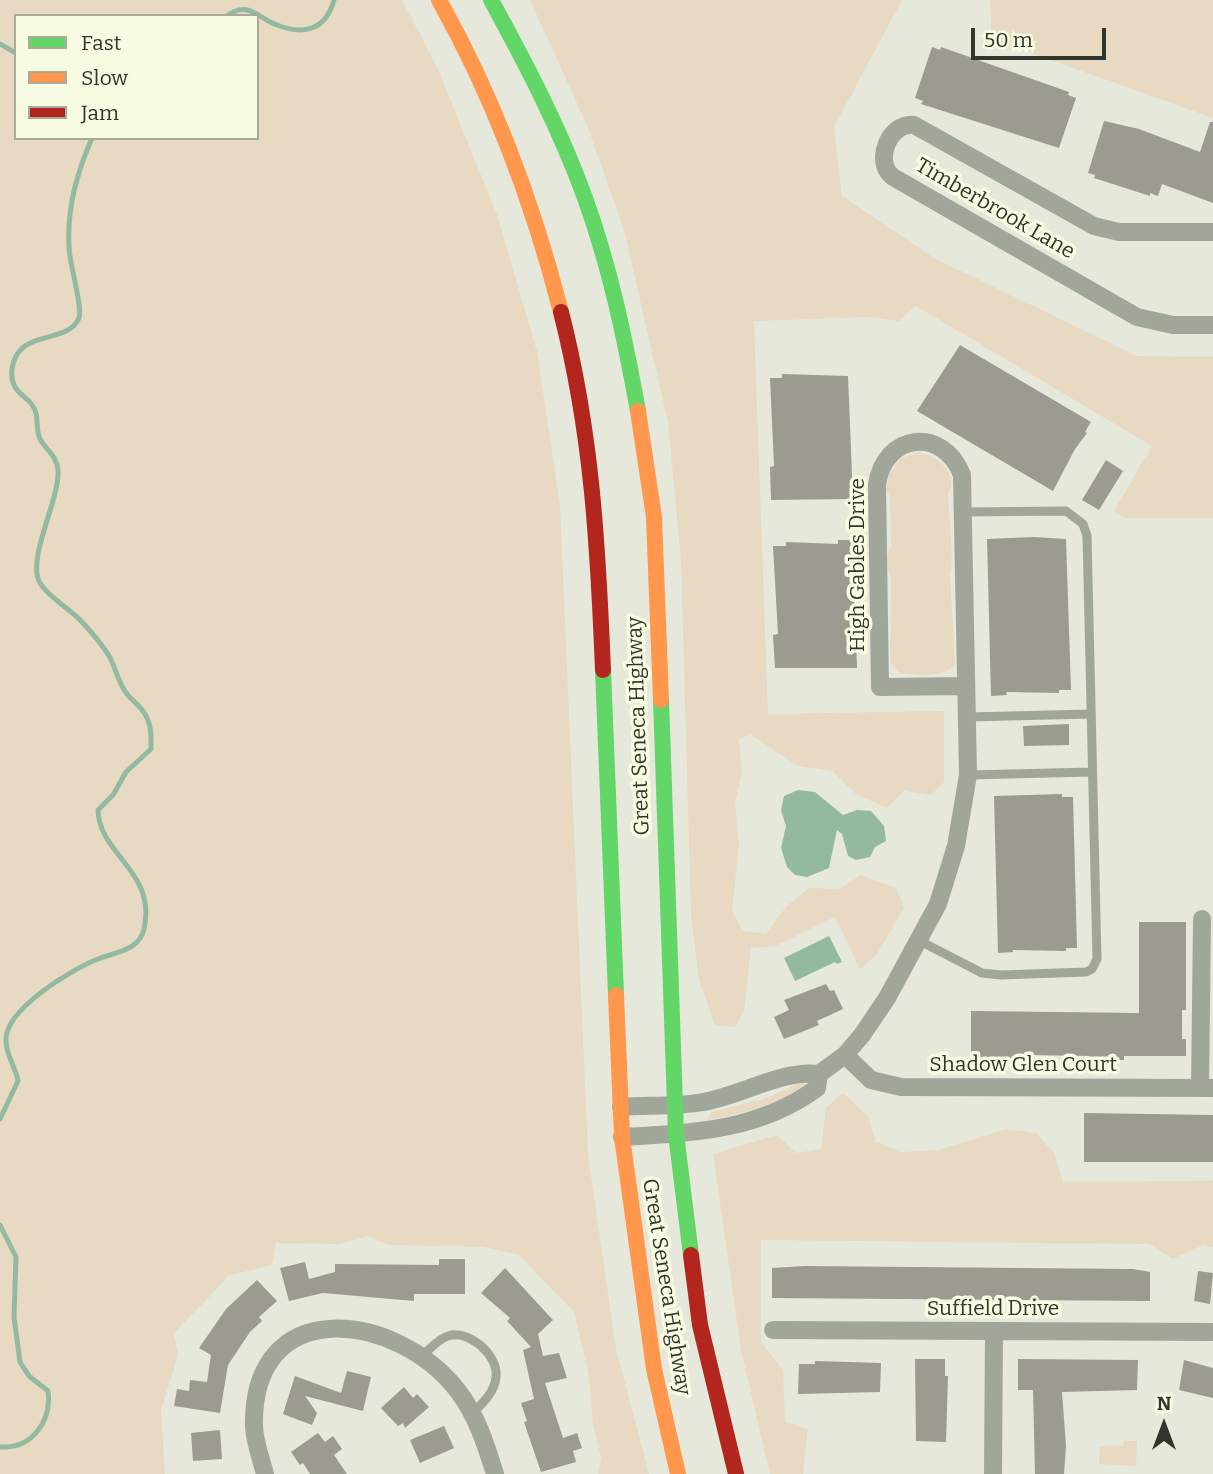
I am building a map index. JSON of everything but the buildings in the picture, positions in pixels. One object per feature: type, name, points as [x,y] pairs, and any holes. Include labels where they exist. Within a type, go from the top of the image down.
[{"type":"main road","name":"Great Seneca Highway","points":[[439,0],[471,57],[511,152],[542,244],[579,382],[597,516],[622,1137],[654,1369],[678,1474]]},
{"type":"main road","name":"Great Seneca Highway","points":[[491,0],[569,158],[593,226],[624,338],[645,448],[654,517],[676,1134],[700,1325],[736,1474]]},
{"type":"street","name":"Timberbrook Lane","points":[[1213,232],[1119,232],[1094,226],[914,125],[899,125],[894,130],[883,160],[885,170],[893,177],[1137,317],[1172,325],[1213,325]]},
{"type":"street","name":"High Gables Drive","points":[[622,1137],[676,1134],[746,1124],[777,1114],[817,1088],[820,1074],[845,1055],[887,998],[920,941],[950,869],[968,775],[962,475],[951,455],[938,446],[923,442],[906,443],[884,460],[878,475],[876,495],[880,687],[965,686]]},
{"type":"street","points":[[1202,919],[1207,1088]]},
{"type":"street","name":"Shadow Glen Court","points":[[845,1055],[871,1080],[901,1087],[1207,1088]]},
{"type":"street","points":[[621,1107],[702,1103],[802,1072],[820,1074]]},
{"type":"street","points":[[265,1474],[254,1429],[256,1398],[266,1367],[281,1348],[298,1336],[321,1328],[345,1326],[396,1342],[422,1356],[456,1389],[472,1414],[495,1474]]},
{"type":"street","name":"Suffield Drive","points":[[773,1330],[1213,1332]]},
{"type":"street","points":[[993,1332],[993,1474]]},
{"type":"lane","points":[[920,941],[982,973],[1040,974],[1092,969],[1097,959],[1087,536],[1083,524],[1066,511],[963,512]]},
{"type":"lane","points":[[968,717],[1091,714]]},
{"type":"lane","points":[[968,775],[1092,772]]},
{"type":"lane","points":[[422,1356],[439,1341],[455,1334],[471,1338],[489,1356],[496,1370],[495,1383],[490,1394],[472,1414]]},
{"type":"shaded area","points":[[0,0],[402,0],[438,69],[497,215],[537,351],[560,505],[588,1154],[616,1349],[649,1474],[598,1474],[601,1457],[593,1424],[589,1376],[574,1312],[519,1255],[484,1247],[388,1245],[367,1236],[339,1244],[276,1243],[272,1265],[227,1276],[174,1334],[178,1355],[161,1410],[165,1474],[0,1474]]},
{"type":"shaded area","points":[[530,0],[902,0],[834,127],[842,196],[934,258],[1137,356],[1213,357],[1213,518],[1126,518],[1114,511],[1152,446],[916,306],[899,321],[865,317],[754,321],[768,714],[944,711],[944,782],[931,795],[904,791],[887,808],[856,794],[832,771],[798,766],[750,734],[739,739],[742,772],[735,803],[739,844],[732,911],[743,931],[766,934],[786,907],[809,888],[840,889],[861,875],[896,888],[904,908],[877,954],[860,969],[835,917],[775,946],[751,948],[744,1011],[735,1027],[715,1025],[699,980],[691,914],[681,560],[668,422],[624,230],[587,125]]},
{"type":"shaded area","points":[[990,0],[1213,0],[1213,118],[992,39]]},
{"type":"shaded area","points":[[918,452],[939,461],[949,472],[951,479],[948,493],[955,664],[945,672],[930,675],[899,673],[890,662],[891,578],[887,562],[891,547],[890,496],[886,490],[889,475],[900,459]]},
{"type":"shaded area","points":[[798,790],[815,792],[843,815],[857,810],[871,811],[884,826],[886,841],[875,847],[870,857],[856,860],[848,856],[842,834],[837,830],[829,868],[807,877],[795,875],[787,867],[781,848],[786,826],[781,810],[784,796]]},
{"type":"shaded area","points":[[829,936],[842,962],[835,962],[795,981],[784,958]]},
{"type":"shaded area","points":[[810,1078],[813,1081],[774,1106],[708,1120],[711,1112],[767,1098]]},
{"type":"shaded area","points":[[843,1093],[868,1116],[876,1142],[901,1152],[939,1150],[1007,1129],[1036,1133],[1054,1153],[1063,1182],[1213,1181],[1213,1247],[1203,1245],[1173,1259],[1149,1244],[761,1240],[761,1342],[783,1370],[785,1422],[808,1429],[803,1474],[770,1474],[741,1350],[713,1154],[777,1135],[796,1153],[821,1149],[826,1108]]},
{"type":"shaded area","points":[[1124,1441],[1137,1441],[1136,1466],[1099,1464],[1100,1446],[1123,1446]]},
{"type":"waterway","points":[[259,15],[277,25],[305,30],[313,28],[326,18],[334,0]]},
{"type":"waterway","points":[[230,14],[241,10],[257,14]]},
{"type":"waterway","points":[[0,44],[14,52]]},
{"type":"waterway","points":[[0,1119],[18,1081],[6,1041],[8,1029],[16,1017],[27,1004],[57,981],[137,942],[144,929],[146,909],[135,878],[107,839],[98,810],[113,795],[126,772],[151,749],[150,726],[143,711],[124,690],[100,643],[78,618],[40,583],[37,559],[54,497],[58,470],[53,457],[40,439],[36,413],[30,402],[17,390],[12,378],[16,356],[23,347],[64,332],[73,327],[79,318],[69,232],[71,204],[91,140]]},
{"type":"waterway","points":[[0,1225],[16,1257],[14,1317],[20,1362],[29,1376],[48,1391],[47,1413],[38,1431],[22,1443],[0,1447]]},
{"type":"traffic: fast","points":[[491,0],[542,97],[585,198],[616,303],[638,411]]},
{"type":"traffic: fast","points":[[603,670],[616,995]]},
{"type":"traffic: fast","points":[[661,700],[676,1134],[691,1255]]},
{"type":"traffic: slow","points":[[439,0],[477,75],[510,152],[538,231],[561,312]]},
{"type":"traffic: slow","points":[[638,411],[654,517],[661,700]]},
{"type":"traffic: slow","points":[[616,995],[622,1137],[654,1369],[678,1474]]},
{"type":"traffic: jam","points":[[561,312],[572,357],[587,446],[596,534],[603,670]]},
{"type":"traffic: jam","points":[[691,1255],[700,1325],[736,1474]]}]
